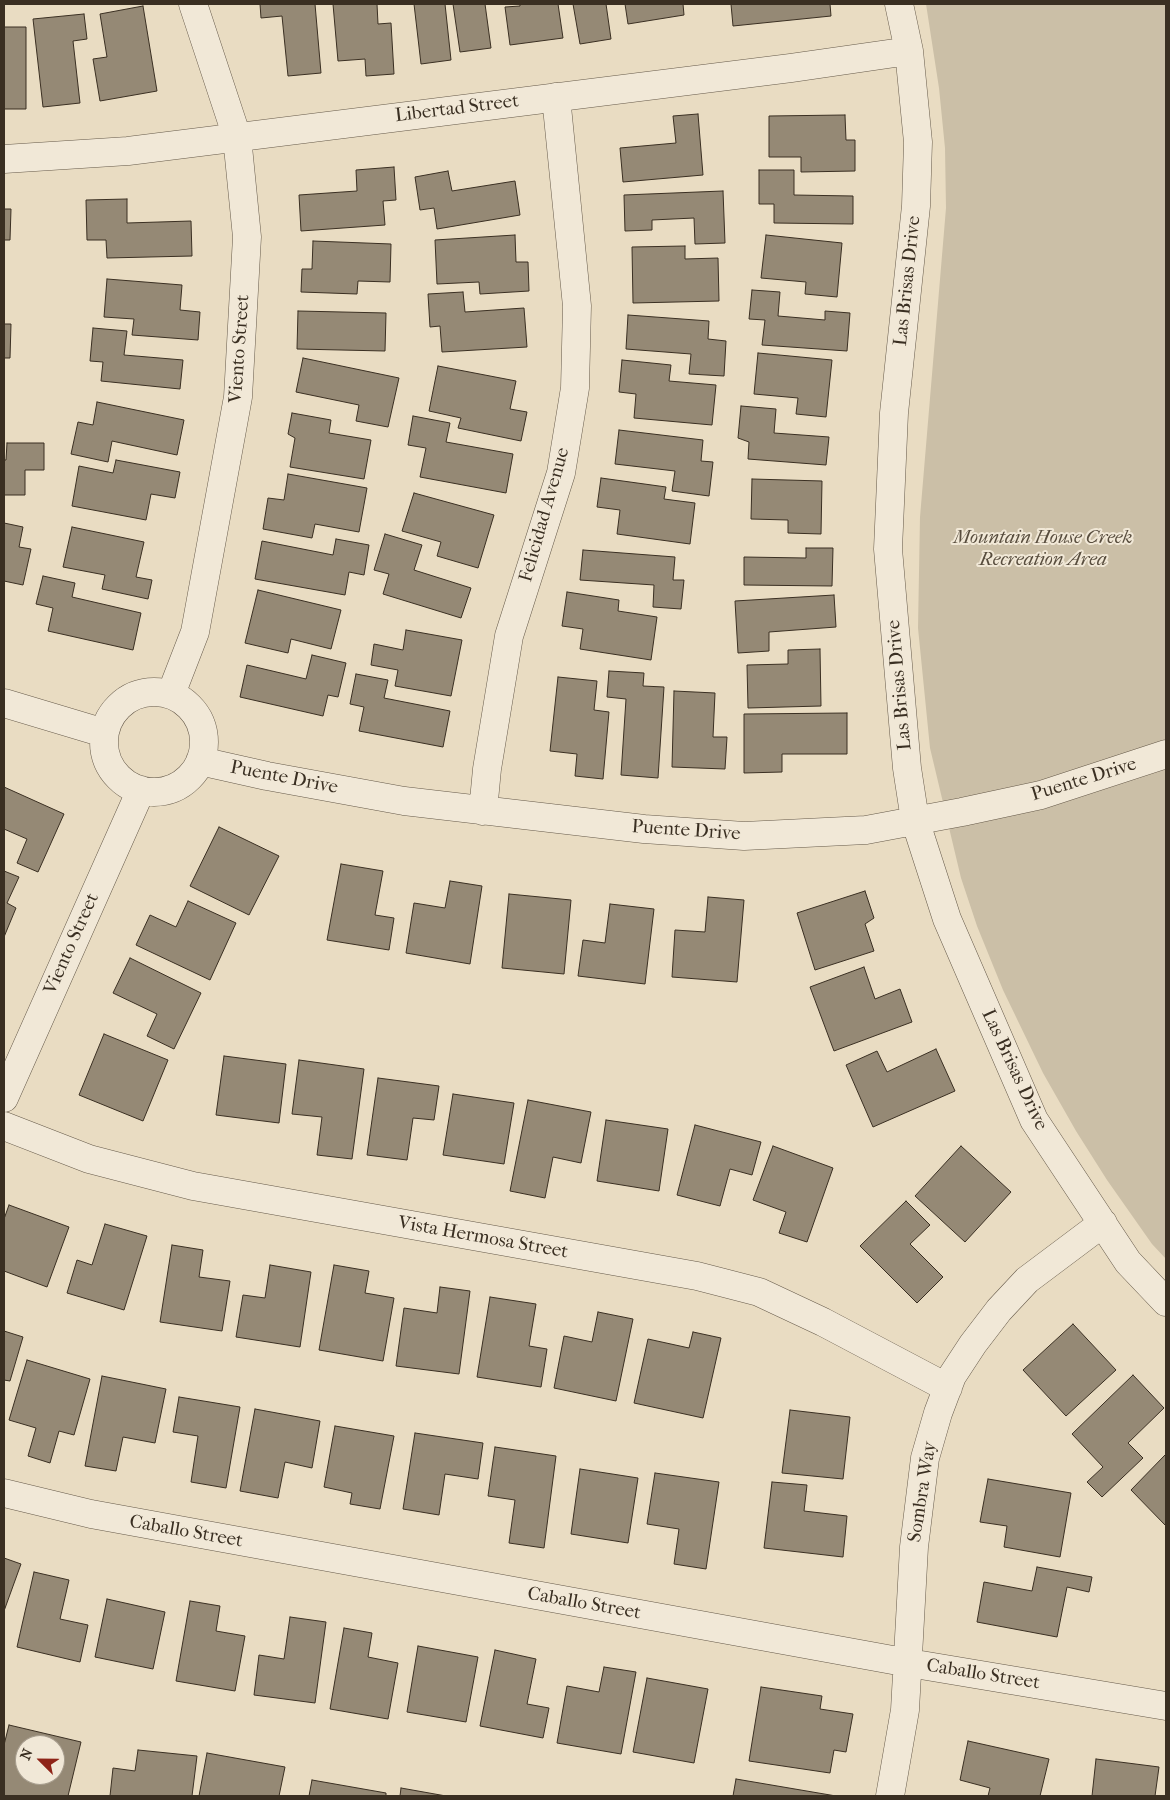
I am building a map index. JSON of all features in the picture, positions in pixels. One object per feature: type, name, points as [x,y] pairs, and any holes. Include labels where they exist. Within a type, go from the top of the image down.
[{"type":"street","name":"Viento Street","points":[[171,694],[195,632],[238,397],[247,237],[237,137],[193,4]]},
{"type":"street","name":"Las Brisas Drive","points":[[898,4],[909,51],[918,142],[916,206],[894,413],[888,549],[907,768],[915,820],[947,920],[1034,1120],[1128,1262],[1166,1302]]},
{"type":"street","name":"Libertad Street","points":[[4,159],[128,151],[791,68],[909,51]]},
{"type":"street","name":"Felicidad Avenue","points":[[482,811],[509,636],[561,473],[575,388],[578,306],[556,96]]},
{"type":"street","points":[[157,691],[171,694],[184,700],[200,722],[204,734],[204,748],[200,761],[195,770],[180,784],[161,792],[141,790],[122,781],[114,773],[105,754],[104,733],[108,719],[117,707],[129,697],[142,692],[157,691]]},
{"type":"street","points":[[4,703],[104,733]]},
{"type":"street","name":"Puente Drive","points":[[200,761],[267,776],[404,801],[644,829],[744,836],[866,830],[1041,795],[1166,754]]},
{"type":"street","name":"Viento Street","points":[[4,1098],[141,790]]},
{"type":"street","name":"Vista Hermosa Street","points":[[4,1126],[89,1159],[193,1186],[697,1276],[759,1292],[823,1322],[948,1388]]},
{"type":"street","name":"Sombra Way","points":[[890,1796],[905,1710],[914,1546],[925,1458],[952,1376],[998,1310],[1028,1280],[1103,1223]]},
{"type":"street","name":"Caballo Street","points":[[4,1493],[100,1516],[909,1663],[1166,1706]]},
{"type":"green space","name":"Mountain House Creek Recreation Area","points":[[926,4],[1166,4],[1166,1259],[1152,1244],[1107,1180],[1076,1131],[1043,1073],[1003,990],[977,926],[961,878],[930,748],[918,628],[920,517],[946,208],[945,148],[939,88]]},
{"type":"building","points":[[260,4],[315,4],[321,73],[288,76],[282,16],[261,18]]},
{"type":"building","points":[[333,4],[377,4],[378,24],[391,23],[394,74],[366,76],[365,59],[338,61]]},
{"type":"building","points":[[414,4],[445,4],[451,60],[421,64]]},
{"type":"building","points":[[453,4],[485,4],[491,48],[460,52]]},
{"type":"building","points":[[520,4],[558,4],[563,38],[510,45],[505,7],[520,6]]},
{"type":"building","points":[[573,4],[606,4],[611,39],[580,44]]},
{"type":"building","points":[[625,4],[683,4],[684,15],[628,24]]},
{"type":"building","points":[[731,4],[830,4],[831,16],[733,26]]},
{"type":"building","points":[[143,6],[157,91],[100,101],[93,59],[107,57],[100,14]]},
{"type":"building","points":[[84,14],[87,39],[73,41],[80,103],[43,107],[33,19]]},
{"type":"building","points":[[4,27],[26,27],[26,109],[4,109]]},
{"type":"building","points":[[698,114],[703,175],[623,182],[620,148],[676,143],[673,116]]},
{"type":"building","points":[[845,115],[846,140],[855,140],[855,171],[801,172],[801,157],[769,157],[769,116]]},
{"type":"building","points":[[394,167],[396,200],[383,201],[385,225],[301,231],[299,195],[357,191],[356,170]]},
{"type":"building","points":[[759,170],[794,170],[794,195],[853,196],[853,224],[774,223],[774,204],[759,204]]},
{"type":"building","points":[[448,171],[452,191],[515,181],[520,215],[437,229],[434,208],[420,210],[415,177]]},
{"type":"building","points":[[723,191],[725,243],[695,244],[694,218],[652,220],[652,230],[625,231],[624,195]]},
{"type":"building","points":[[127,199],[127,223],[191,221],[192,256],[107,258],[106,240],[87,240],[86,200]]},
{"type":"building","points":[[4,209],[11,209],[10,240],[4,240]]},
{"type":"building","points":[[515,235],[516,262],[528,262],[529,291],[480,294],[479,282],[437,284],[435,240]]},
{"type":"building","points":[[766,235],[842,243],[837,297],[805,294],[806,282],[761,278]]},
{"type":"building","points":[[313,241],[391,244],[390,282],[358,281],[357,294],[301,292],[302,269],[312,269]]},
{"type":"building","points":[[685,246],[685,259],[718,258],[719,301],[633,303],[632,247]]},
{"type":"building","points":[[107,279],[182,285],[180,310],[200,312],[198,340],[132,335],[134,319],[104,317]]},
{"type":"building","points":[[752,290],[780,292],[778,316],[825,320],[825,311],[850,313],[847,351],[762,345],[765,320],[749,319]]},
{"type":"building","points":[[463,292],[465,312],[524,308],[527,347],[442,352],[440,326],[430,327],[428,294]]},
{"type":"building","points":[[298,311],[386,313],[385,351],[297,349]]},
{"type":"building","points":[[628,315],[709,321],[708,339],[726,341],[724,376],[689,374],[691,354],[626,349]]},
{"type":"building","points":[[4,324],[11,324],[10,358],[4,358]]},
{"type":"building","points":[[93,328],[127,331],[124,355],[183,360],[180,389],[101,381],[103,362],[90,361]]},
{"type":"building","points":[[758,353],[832,360],[826,417],[796,414],[798,398],[754,394]]},
{"type":"building","points":[[303,358],[399,378],[388,427],[356,421],[359,405],[296,392]]},
{"type":"building","points":[[622,360],[671,365],[669,381],[716,385],[712,425],[634,418],[636,394],[619,392]]},
{"type":"building","points":[[438,366],[516,381],[510,409],[527,412],[521,441],[458,428],[461,418],[429,411]]},
{"type":"building","points":[[97,402],[184,420],[177,455],[112,441],[108,462],[71,454],[78,422],[93,425]]},
{"type":"building","points":[[741,406],[776,409],[774,433],[829,437],[826,465],[748,459],[749,442],[738,438]]},
{"type":"building","points":[[292,413],[331,420],[329,433],[371,440],[364,479],[290,467],[295,438],[288,434]]},
{"type":"building","points":[[413,416],[450,423],[446,442],[513,454],[506,493],[420,477],[426,448],[408,445]]},
{"type":"building","points":[[619,430],[703,440],[701,461],[713,462],[709,496],[672,491],[675,471],[615,464]]},
{"type":"building","points":[[7,443],[44,443],[44,470],[25,470],[25,495],[4,495],[4,460],[6,460]]},
{"type":"building","points":[[116,460],[180,472],[175,498],[151,494],[146,520],[72,506],[79,466],[113,473]]},
{"type":"building","points":[[288,474],[367,488],[359,532],[315,524],[312,538],[263,529],[268,498],[284,500]]},
{"type":"building","points":[[601,478],[666,487],[664,499],[695,503],[690,544],[617,534],[620,510],[597,507]]},
{"type":"building","points":[[752,479],[822,481],[821,534],[788,533],[788,520],[751,519]]},
{"type":"building","points":[[414,493],[494,515],[478,568],[437,556],[441,542],[402,531]]},
{"type":"building","points":[[4,523],[23,527],[19,547],[31,549],[23,585],[4,581]]},
{"type":"building","points":[[72,527],[144,542],[136,577],[152,580],[148,599],[102,589],[105,575],[63,567]]},
{"type":"building","points":[[385,534],[422,545],[414,570],[471,588],[461,618],[383,594],[389,574],[374,570]]},
{"type":"building","points":[[336,539],[369,545],[364,575],[349,572],[345,595],[255,579],[262,541],[333,555]]},
{"type":"building","points":[[806,548],[833,548],[832,586],[744,585],[744,557],[806,558]]},
{"type":"building","points":[[583,550],[675,557],[673,580],[684,580],[681,609],[653,607],[654,585],[580,580]]},
{"type":"building","points":[[43,576],[75,583],[72,597],[141,613],[133,650],[48,631],[53,608],[36,604]]},
{"type":"building","points":[[258,590],[341,610],[331,649],[291,639],[288,653],[245,643]]},
{"type":"building","points":[[567,592],[619,600],[618,611],[657,617],[651,660],[580,649],[583,629],[562,626]]},
{"type":"building","points":[[834,595],[836,627],[769,632],[769,651],[738,653],[735,601]]},
{"type":"building","points":[[406,630],[462,640],[451,696],[395,686],[398,670],[371,665],[374,644],[403,650]]},
{"type":"building","points":[[820,649],[821,706],[748,708],[747,665],[788,664],[788,650]]},
{"type":"building","points":[[312,655],[346,663],[338,697],[328,695],[323,716],[240,697],[247,665],[306,679]]},
{"type":"building","points":[[609,671],[644,673],[643,686],[664,687],[658,778],[621,775],[626,699],[607,697]]},
{"type":"building","points":[[356,674],[388,680],[384,698],[450,711],[443,747],[359,731],[364,707],[350,704]]},
{"type":"building","points":[[558,677],[597,681],[594,710],[609,712],[603,779],[575,776],[577,754],[550,751]]},
{"type":"building","points":[[674,691],[715,693],[713,737],[727,737],[725,769],[672,767]]},
{"type":"building","points":[[847,713],[847,754],[782,754],[782,772],[744,773],[744,714]]},
{"type":"building","points":[[4,787],[64,814],[38,872],[17,863],[27,839],[4,829]]},
{"type":"building","points":[[219,827],[279,856],[249,915],[190,886]]},
{"type":"building","points":[[341,864],[383,871],[375,915],[394,918],[389,950],[327,940]]},
{"type":"building","points":[[4,871],[19,877],[7,903],[16,908],[4,937]]},
{"type":"building","points":[[450,881],[482,886],[470,964],[406,953],[414,903],[445,908]]},
{"type":"building","points":[[865,891],[874,918],[865,924],[874,951],[815,970],[797,913]]},
{"type":"building","points":[[509,894],[571,900],[564,974],[502,968]]},
{"type":"building","points":[[708,897],[744,900],[737,982],[672,977],[675,930],[705,932]]},
{"type":"building","points":[[188,901],[236,923],[210,980],[136,945],[150,915],[176,927]]},
{"type":"building","points":[[610,904],[654,909],[645,984],[578,976],[583,940],[605,943]]},
{"type":"building","points":[[130,958],[201,993],[174,1049],[147,1036],[157,1014],[113,993]]},
{"type":"building","points":[[864,967],[875,999],[900,989],[912,1022],[834,1051],[810,987]]},
{"type":"building","points":[[104,1034],[168,1060],[143,1121],[79,1095]]},
{"type":"building","points":[[936,1049],[955,1091],[873,1127],[846,1065],[877,1051],[887,1072]]},
{"type":"building","points":[[224,1056],[286,1064],[279,1123],[216,1115]]},
{"type":"building","points":[[299,1060],[364,1069],[352,1159],[317,1155],[322,1117],[292,1114]]},
{"type":"building","points":[[378,1078],[439,1086],[434,1120],[413,1118],[407,1160],[367,1155]]},
{"type":"building","points":[[453,1094],[514,1103],[504,1164],[443,1155]]},
{"type":"building","points":[[528,1100],[591,1112],[581,1163],[553,1157],[545,1198],[510,1191]]},
{"type":"building","points":[[606,1120],[668,1129],[659,1191],[597,1181]]},
{"type":"building","points":[[695,1125],[761,1142],[752,1175],[730,1169],[720,1206],[677,1195]]},
{"type":"building","points":[[773,1146],[833,1168],[807,1242],[779,1233],[786,1212],[753,1200]]},
{"type":"building","points":[[961,1146],[1011,1192],[965,1242],[915,1196]]},
{"type":"building","points":[[906,1201],[930,1225],[910,1244],[943,1277],[917,1303],[860,1246]]},
{"type":"building","points":[[9,1205],[69,1227],[47,1287],[4,1271],[4,1219]]},
{"type":"building","points":[[105,1224],[147,1236],[124,1310],[67,1293],[77,1260],[92,1265]]},
{"type":"building","points":[[172,1245],[203,1250],[199,1277],[230,1281],[222,1331],[160,1322]]},
{"type":"building","points":[[270,1265],[311,1272],[300,1347],[236,1337],[243,1295],[265,1298]]},
{"type":"building","points":[[334,1265],[369,1271],[365,1293],[394,1298],[383,1361],[319,1350]]},
{"type":"building","points":[[440,1287],[470,1291],[459,1374],[396,1366],[404,1308],[437,1313]]},
{"type":"building","points":[[490,1297],[536,1304],[529,1346],[547,1349],[541,1387],[477,1377]]},
{"type":"building","points":[[598,1312],[633,1319],[616,1401],[554,1388],[564,1336],[592,1342]]},
{"type":"building","points":[[1073,1324],[1116,1370],[1066,1416],[1023,1370]]},
{"type":"building","points":[[4,1331],[23,1337],[10,1381],[4,1380]]},
{"type":"building","points":[[693,1332],[721,1338],[703,1418],[634,1403],[648,1339],[689,1348]]},
{"type":"building","points":[[27,1360],[90,1379],[74,1435],[59,1431],[50,1463],[28,1456],[36,1428],[9,1420]]},
{"type":"building","points":[[1133,1375],[1164,1408],[1128,1443],[1143,1458],[1102,1497],[1087,1482],[1103,1467],[1072,1434]]},
{"type":"building","points":[[102,1376],[166,1389],[155,1443],[123,1437],[116,1471],[85,1466]]},
{"type":"building","points":[[179,1397],[240,1407],[226,1488],[191,1482],[198,1436],[173,1432]]},
{"type":"building","points":[[255,1409],[320,1421],[312,1468],[285,1462],[278,1498],[240,1491]]},
{"type":"building","points":[[790,1410],[850,1417],[843,1479],[782,1473]]},
{"type":"building","points":[[335,1426],[394,1436],[380,1509],[350,1504],[352,1493],[324,1487]]},
{"type":"building","points":[[415,1433],[483,1443],[478,1479],[445,1474],[439,1515],[403,1509]]},
{"type":"building","points":[[495,1447],[556,1456],[544,1548],[509,1543],[515,1500],[488,1496]]},
{"type":"building","points":[[1166,1454],[1166,1526],[1131,1490]]},
{"type":"building","points":[[580,1469],[638,1478],[628,1543],[571,1534]]},
{"type":"building","points":[[655,1473],[719,1482],[706,1569],[674,1564],[679,1529],[647,1524]]},
{"type":"building","points":[[988,1479],[1071,1493],[1060,1557],[1004,1547],[1007,1526],[980,1522]]},
{"type":"building","points":[[772,1482],[807,1485],[804,1511],[847,1516],[843,1557],[764,1548]]},
{"type":"building","points":[[4,1558],[21,1564],[4,1611]]},
{"type":"building","points":[[1037,1567],[1092,1577],[1089,1592],[1067,1587],[1057,1637],[977,1622],[984,1582],[1032,1591]]},
{"type":"building","points":[[34,1572],[69,1580],[60,1619],[88,1625],[80,1662],[17,1647]]},
{"type":"building","points":[[107,1599],[165,1612],[153,1669],[95,1657]]},
{"type":"building","points":[[190,1601],[220,1606],[216,1631],[245,1636],[235,1691],[176,1681]]},
{"type":"building","points":[[290,1617],[326,1622],[315,1703],[254,1695],[259,1655],[284,1659]]},
{"type":"building","points":[[344,1628],[372,1633],[368,1657],[398,1663],[388,1719],[330,1709]]},
{"type":"building","points":[[418,1646],[478,1657],[466,1722],[407,1712]]},
{"type":"building","points":[[495,1650],[536,1659],[527,1704],[549,1708],[543,1738],[480,1726]]},
{"type":"building","points":[[604,1667],[636,1672],[621,1754],[557,1743],[567,1686],[599,1692]]},
{"type":"building","points":[[647,1678],[708,1689],[694,1763],[633,1752]]},
{"type":"building","points":[[761,1687],[822,1696],[820,1709],[853,1714],[846,1752],[834,1750],[830,1773],[749,1761]]},
{"type":"building","points":[[9,1725],[51,1735],[15,1735],[15,1785],[65,1785],[65,1738],[81,1742],[68,1796],[4,1796],[4,1745]]},
{"type":"building","points":[[968,1741],[1049,1759],[1040,1796],[988,1796],[990,1788],[960,1780]]},
{"type":"building","points":[[138,1750],[197,1756],[192,1796],[110,1796],[113,1768],[135,1771]]},
{"type":"building","points":[[207,1753],[285,1767],[279,1796],[199,1796]]},
{"type":"building","points":[[1096,1759],[1159,1767],[1155,1796],[1092,1796]]},
{"type":"building","points":[[736,1779],[836,1796],[733,1796]]},
{"type":"building","points":[[312,1780],[386,1793],[386,1796],[309,1796]]},
{"type":"building","points":[[401,1788],[446,1796],[400,1796]]}]
